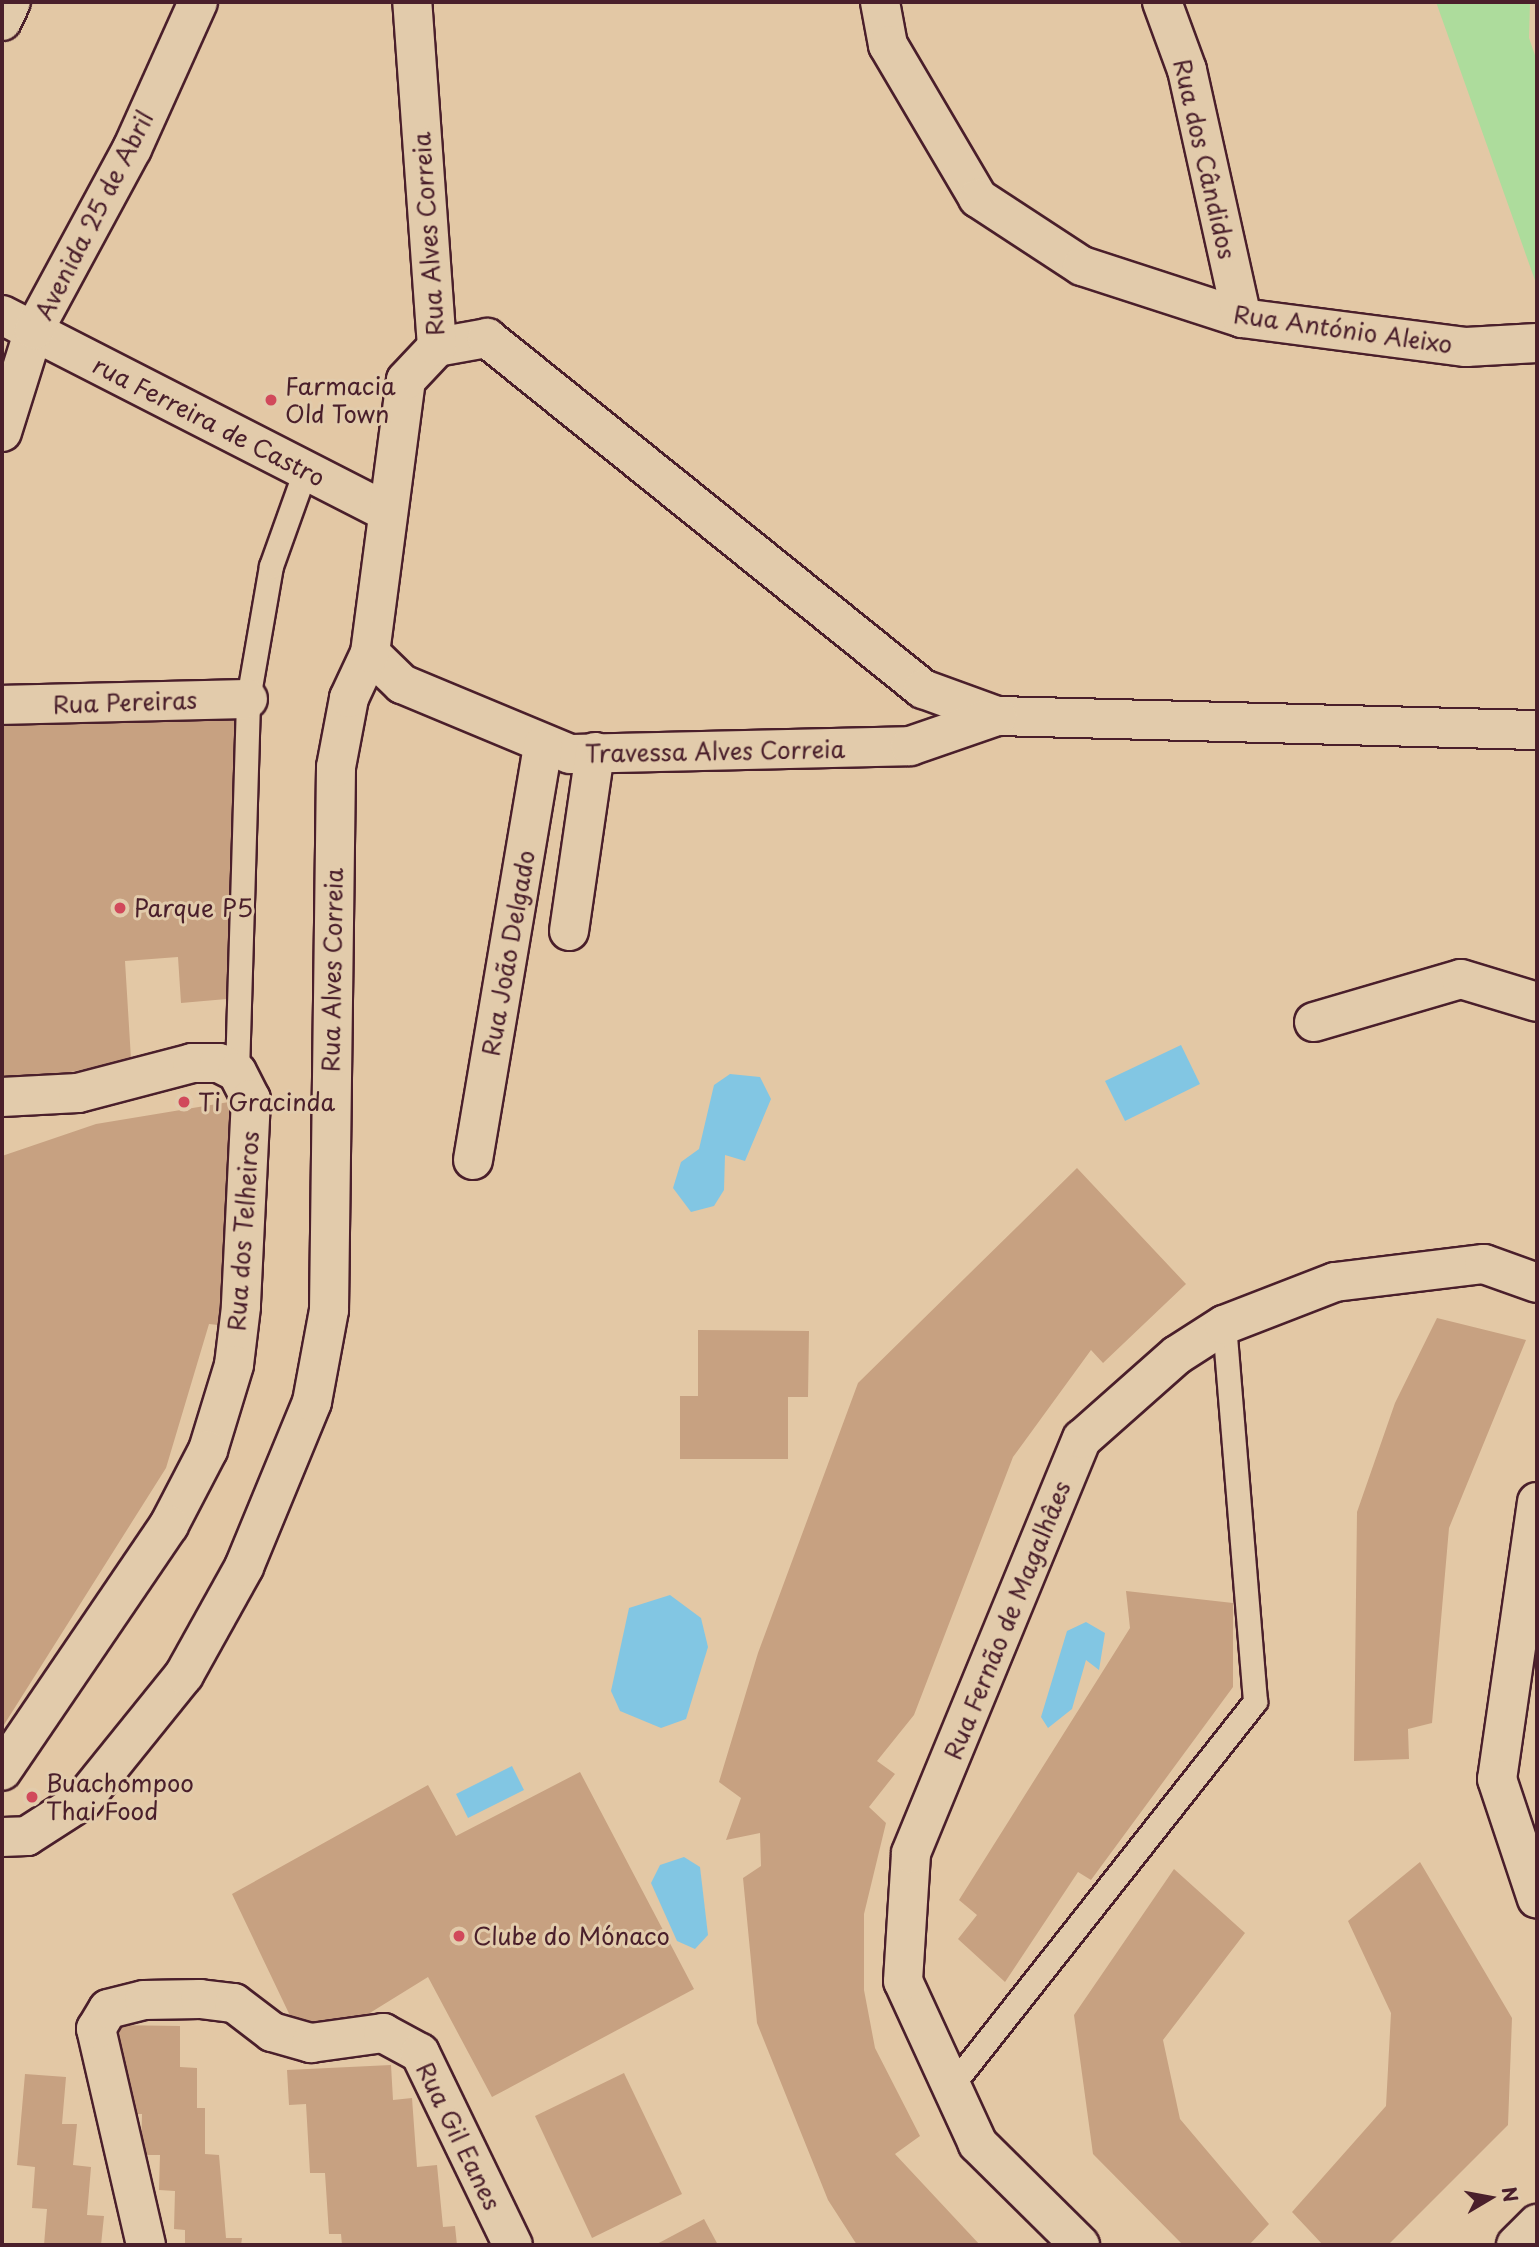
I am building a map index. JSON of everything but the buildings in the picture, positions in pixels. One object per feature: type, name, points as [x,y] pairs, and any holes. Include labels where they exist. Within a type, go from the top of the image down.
[{"type":"street","points":[[2,21],[11,2]]},
{"type":"street","name":"Avenida 25 de Abril","points":[[2,432],[18,323],[132,149],[198,2]]},
{"type":"street","name":"Rua Alves Correia","points":[[2,1837],[27,1836],[83,1800],[184,1675],[244,1567],[312,1402],[329,1310],[336,767],[349,698],[370,653],[385,510],[406,380],[437,347],[412,2]]},
{"type":"street","name":"Rua António Aleixo","points":[[880,2],[888,45],[978,198],[1082,266],[1242,318],[1466,348],[1537,343]]},
{"type":"street","name":"Rua dos Cândidos","points":[[1162,2],[1187,70],[1242,318]]},
{"type":"street","name":"rua Ferreira de Castro","points":[[18,323],[385,510]]},
{"type":"street","points":[[437,347],[487,338],[923,689],[997,716],[1537,730]]},
{"type":"street","name":"Travessa Alves Correia","points":[[370,653],[402,684],[570,754],[911,746],[997,716]]},
{"type":"street","points":[[923,689],[938,713],[929,740]]},
{"type":"street","name":"Rua Pereiras","points":[[2,705],[248,699]]},
{"type":"street","name":"Rua João Delgado","points":[[473,1160],[543,745]]},
{"type":"street","points":[[569,931],[595,752]]},
{"type":"street","points":[[1314,1022],[1461,979],[1537,1002]]},
{"type":"street","points":[[2,1097],[78,1093],[192,1063],[237,1072]]},
{"type":"street","name":"Rua dos Telheiros","points":[[2,1771],[169,1525],[208,1450],[234,1365],[241,1307],[251,1099],[237,1072]]},
{"type":"street","name":"Rua Fernão de Magalhâes","points":[[1080,2245],[978,2144],[949,2089],[904,1981],[911,1853],[1082,1439],[1177,1355],[1224,1325],[1335,1282],[1484,1264],[1537,1283]]},
{"type":"street","points":[[1537,1502],[1497,1779],[1537,1899]]},
{"type":"street","name":"Rua Gil Eanes","points":[[146,2245],[96,2029],[108,2009],[144,2000],[234,2003],[272,2032],[311,2043],[383,2033],[420,2053],[513,2245]]},
{"type":"street","points":[[1516,2245],[1537,2224]]},
{"type":"lane","name":"Rua dos Telheiros","points":[[237,1072],[248,699],[271,566],[305,471]]},
{"type":"lane","points":[[949,2089],[1255,1701],[1224,1325]]},
{"type":"green space","points":[[1436,2],[1530,2],[1529,38],[1537,61],[1537,286]]},
{"type":"water","points":[[1181,1045],[1200,1084],[1125,1121],[1105,1081]]},
{"type":"water","points":[[730,1074],[760,1077],[771,1099],[745,1161],[725,1155],[724,1190],[714,1206],[691,1212],[673,1188],[681,1162],[699,1149],[714,1085]]},
{"type":"water","points":[[670,1595],[701,1618],[708,1647],[686,1719],[661,1728],[620,1711],[611,1691],[629,1608]]},
{"type":"water","points":[[1086,1622],[1105,1633],[1099,1670],[1086,1660],[1072,1709],[1048,1728],[1041,1717],[1067,1631]]},
{"type":"water","points":[[512,1766],[524,1790],[468,1818],[456,1794]]},
{"type":"water","points":[[684,1857],[700,1867],[708,1935],[695,1949],[677,1941],[651,1883],[660,1865]]},
{"type":"place","name":"Farmacia Old Town","points":[[271,400]]},
{"type":"place","name":"Parque P5","points":[[120,908]]},
{"type":"place","name":"Ti Gracinda","points":[[184,1102]]},
{"type":"place","name":"Buachompoo Thai Food","points":[[32,1797]]},
{"type":"place","name":"Clube do Mónaco","points":[[459,1936]]}]
